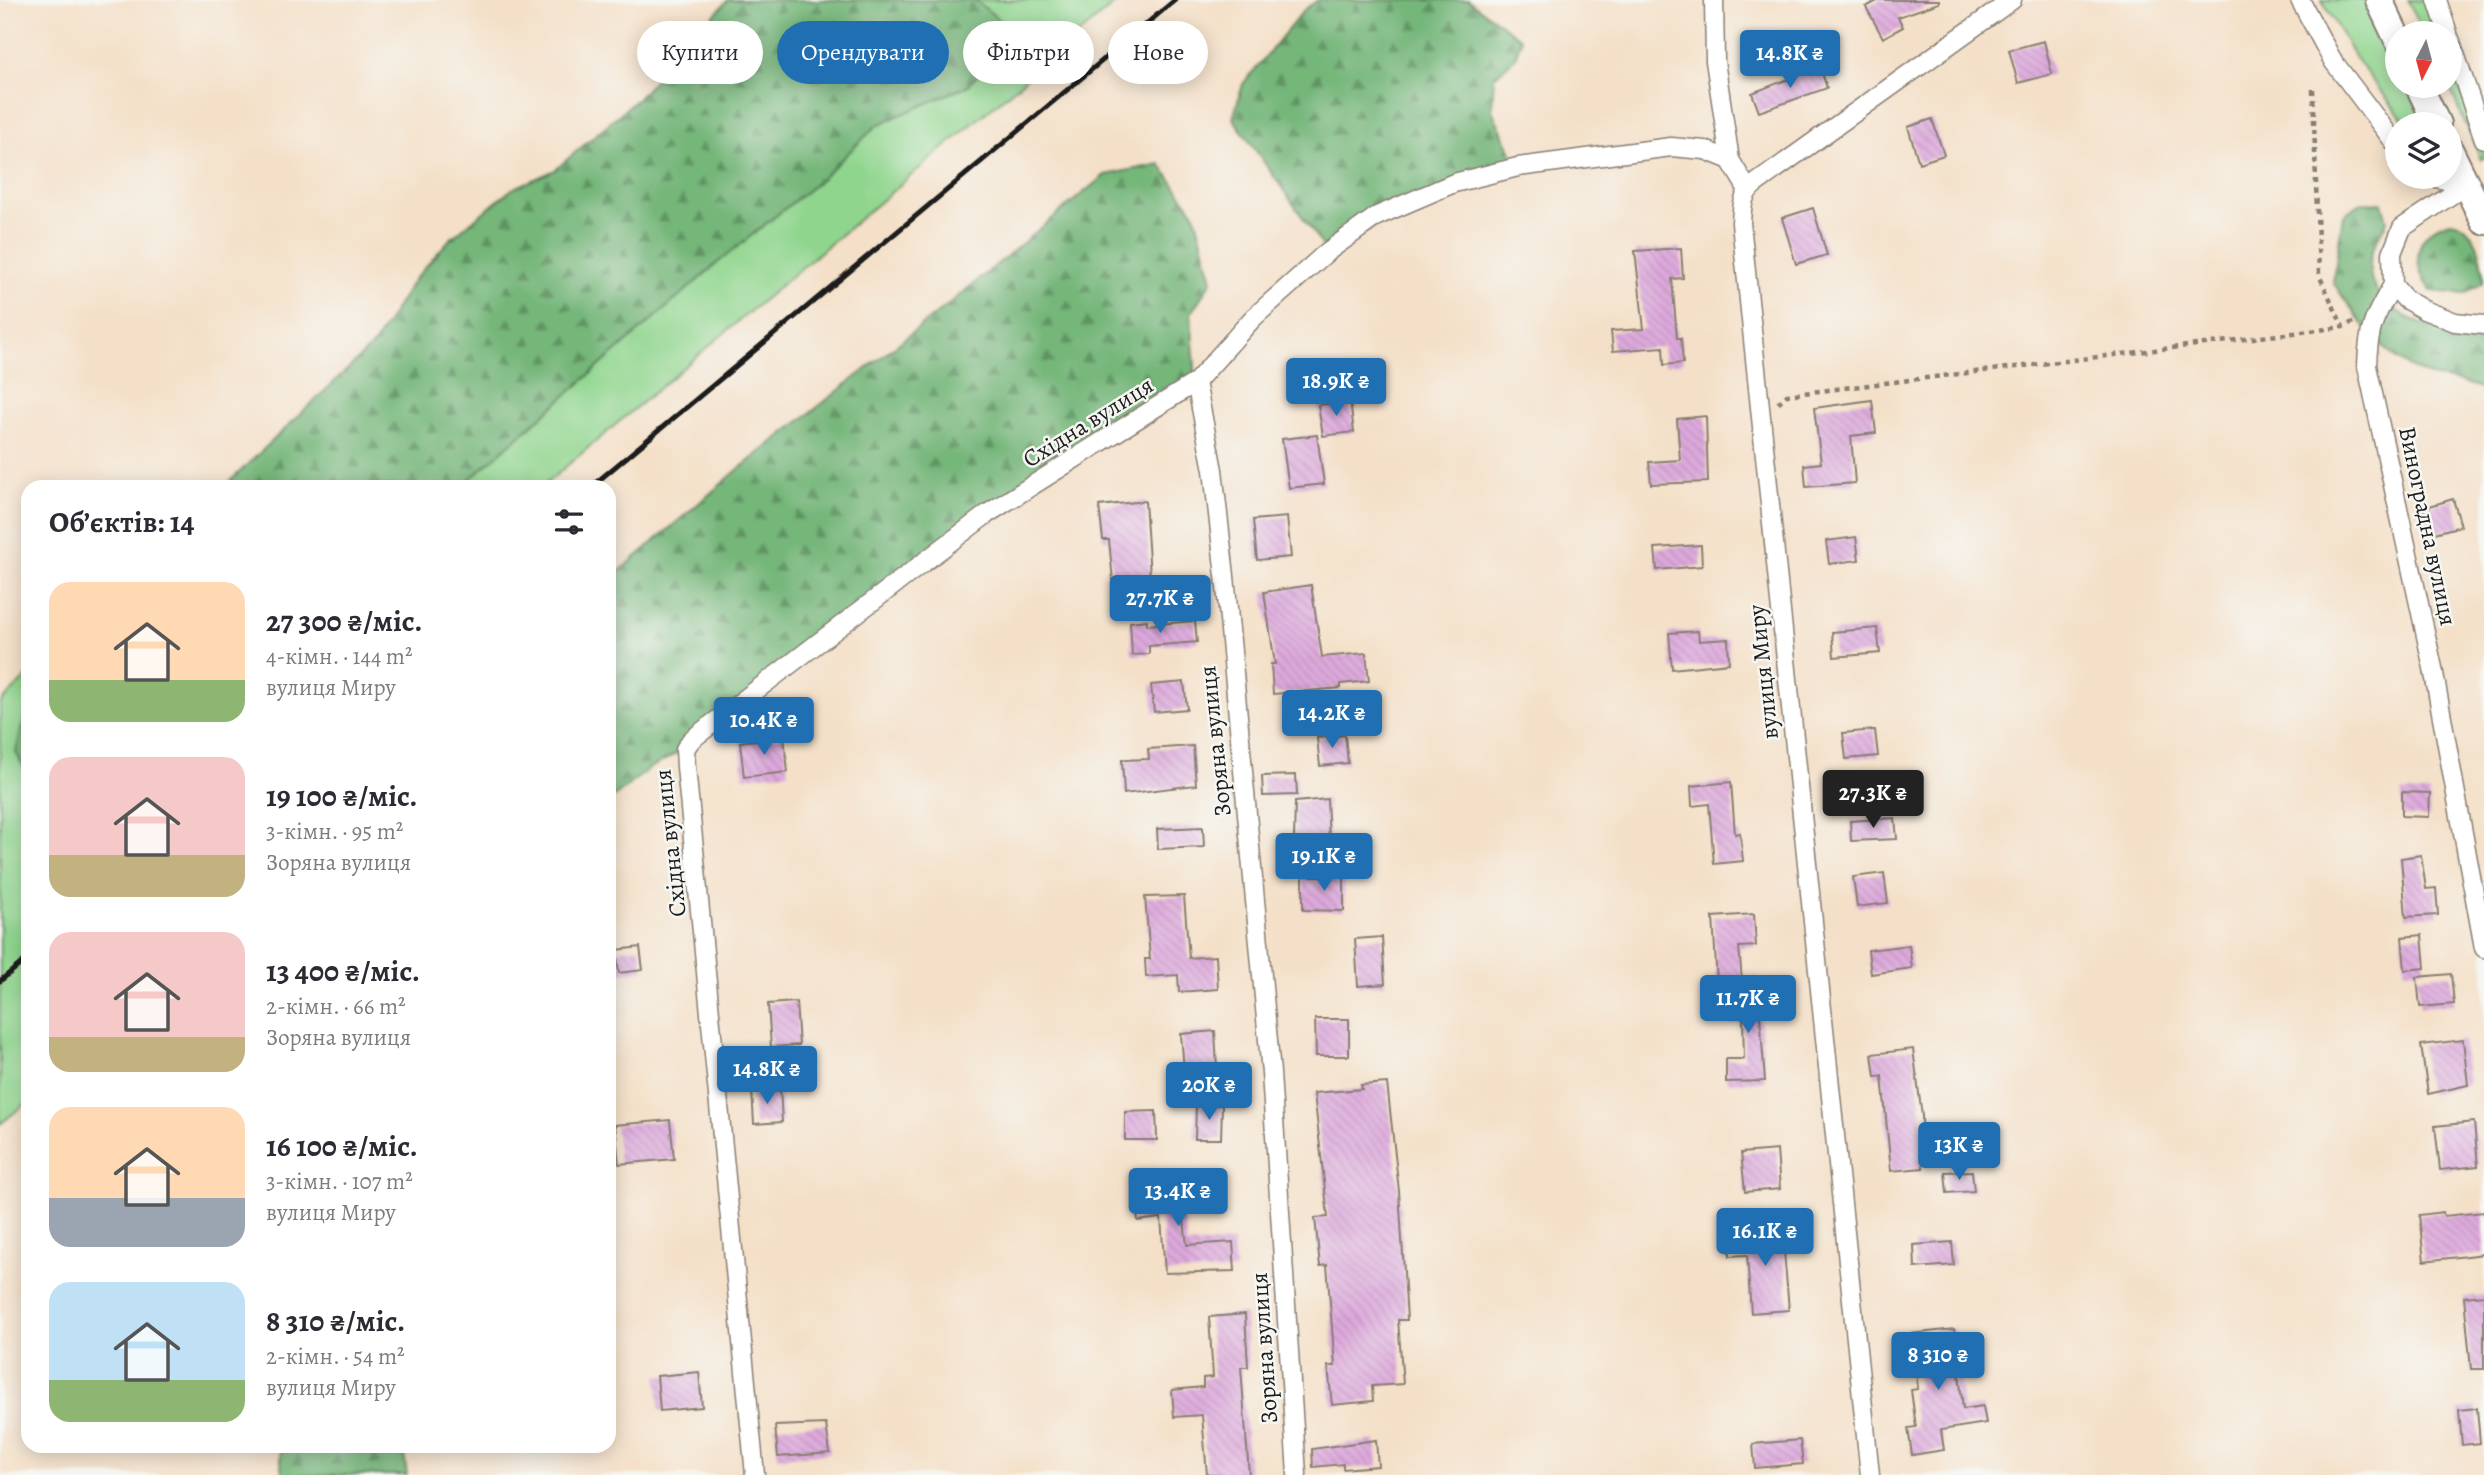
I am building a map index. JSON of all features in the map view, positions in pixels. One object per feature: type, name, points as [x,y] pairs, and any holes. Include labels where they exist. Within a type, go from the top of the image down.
[{"type":"main road","points":[[2378,0],[2388,21]]},
{"type":"main road","points":[[2462,176],[2484,221]]},
{"type":"street","points":[[1714,0],[1715,61],[1730,160],[1748,190],[2012,0]]},
{"type":"street","points":[[2300,0],[2333,61],[2385,130]]},
{"type":"street","points":[[2437,0],[2444,21]]},
{"type":"street","points":[[2462,74],[2483,136]]},
{"type":"street","points":[[1196,382],[1253,318],[1327,252],[1377,216],[1454,183],[1518,167],[1671,147],[1705,150],[1730,160]]},
{"type":"street","points":[[2462,184],[2466,185]]},
{"type":"street","points":[[2466,185],[2402,228],[2392,253],[2393,285],[2405,299],[2424,310],[2455,322],[2484,325]]},
{"type":"street","name":"вулиця Миру","points":[[1748,190],[1742,203],[1741,223],[1870,1475]]},
{"type":"street","name":"Виноградна вулиця","points":[[2393,285],[2368,334],[2367,366],[2434,668],[2484,948]]},
{"type":"street","name":"Східна вулиця","points":[[755,1475],[685,750],[691,740],[987,514],[1196,382]]},
{"type":"street","name":"Зоряна вулиця","points":[[1196,382],[1213,470],[1225,576],[1271,1073],[1297,1475]]},
{"type":"path","points":[[2313,89],[2319,275],[2343,327]]},
{"type":"path","points":[[1761,418],[1787,395],[2343,327],[2377,312]]},
{"type":"green space","points":[[728,0],[975,0],[1001,21],[963,21],[963,84],[969,84],[967,86],[877,125],[819,181],[722,259],[469,480],[231,480],[374,344],[413,281],[450,239],[512,189],[555,170],[651,84],[763,84],[763,21],[709,21]]},
{"type":"green space","points":[[975,0],[1119,0],[1094,21],[987,21]]},
{"type":"green space","points":[[1318,0],[1468,0],[1521,39],[1515,58],[1494,77],[1492,110],[1518,167],[1454,183],[1327,252],[1233,118],[1243,84],[1304,10]]},
{"type":"green space","points":[[2322,0],[2368,0],[2385,37],[2385,96],[2355,58]]},
{"type":"green space","points":[[2408,0],[2437,0],[2444,21],[2418,21]]},
{"type":"green space","points":[[2462,74],[2484,139],[2484,158],[2481,159],[2454,98],[2462,98]]},
{"type":"green space","points":[[1019,84],[550,480],[469,480],[722,259],[819,181],[877,125],[967,86]]},
{"type":"green space","points":[[2387,98],[2414,98],[2420,112],[2398,112]]},
{"type":"green space","points":[[1160,164],[1195,214],[1212,280],[1191,313],[1196,382],[987,515],[685,749],[650,768],[616,795],[616,574],[740,468],[949,304],[1105,175]]},
{"type":"green space","points":[[2363,202],[2382,203],[2387,221],[2371,255],[2371,275],[2378,292],[2390,306],[2407,317],[2447,332],[2484,337],[2484,391],[2422,373],[2393,356],[2371,335],[2333,282],[2343,215]]},
{"type":"green space","points":[[2451,221],[2460,224],[2473,236],[2482,264],[2483,283],[2464,294],[2431,291],[2424,280],[2418,259],[2419,249],[2429,232]]},
{"type":"green space","points":[[21,683],[21,732],[16,752],[21,762],[21,1108],[0,1124],[0,703]]},
{"type":"green space","points":[[21,732],[21,762],[16,752]]},
{"type":"green space","points":[[280,1453],[404,1453],[407,1475],[282,1475]]},
{"type":"building","points":[[1879,0],[1939,0],[1939,3],[1898,17],[1903,27],[1883,38],[1866,7]]},
{"type":"building","points":[[2044,41],[2052,74],[2018,83],[2009,50]]},
{"type":"building","points":[[1820,67],[1827,88],[1759,112],[1752,93]]},
{"type":"building","points":[[1932,119],[1944,155],[1919,163],[1908,127]]},
{"type":"building","points":[[1813,208],[1827,255],[1796,264],[1782,218]]},
{"type":"building","points":[[1681,248],[1683,278],[1672,279],[1677,338],[1681,338],[1683,363],[1664,365],[1663,347],[1613,351],[1611,331],[1644,329],[1635,251]]},
{"type":"building","points":[[1872,400],[1876,433],[1851,436],[1855,483],[1806,487],[1804,465],[1821,463],[1814,408]]},
{"type":"building","points":[[1350,401],[1354,432],[1323,436],[1318,405]]},
{"type":"building","points":[[1706,416],[1708,482],[1651,484],[1649,462],[1680,460],[1677,419]]},
{"type":"building","points":[[1317,435],[1324,484],[1289,488],[1282,439]]},
{"type":"building","points":[[2453,499],[2461,526],[2431,534],[2423,508]]},
{"type":"building","points":[[1145,501],[1150,576],[1113,581],[1109,540],[1103,540],[1099,506]]},
{"type":"building","points":[[1287,517],[1291,557],[1257,560],[1253,520]]},
{"type":"building","points":[[1856,537],[1859,560],[1829,564],[1826,541]]},
{"type":"building","points":[[1701,545],[1702,566],[1657,570],[1655,548]]},
{"type":"building","points":[[1311,585],[1322,657],[1366,653],[1369,681],[1341,684],[1341,688],[1273,694],[1271,664],[1275,664],[1264,592]]},
{"type":"building","points":[[1147,620],[1147,625],[1195,621],[1197,642],[1149,646],[1149,654],[1132,655],[1130,622]]},
{"type":"building","points":[[1877,628],[1880,653],[1834,657],[1832,632]]},
{"type":"building","points":[[1698,631],[1699,641],[1728,639],[1729,663],[1672,669],[1669,633]]},
{"type":"building","points":[[1184,682],[1187,709],[1154,712],[1151,685]]},
{"type":"building","points":[[1875,730],[1878,756],[1846,759],[1843,733]]},
{"type":"building","points":[[1345,735],[1348,763],[1320,766],[1317,738]]},
{"type":"building","points":[[784,737],[788,772],[744,777],[740,742]]},
{"type":"building","points":[[1193,746],[1196,785],[1124,794],[1122,760],[1149,759],[1148,749]]},
{"type":"building","points":[[1909,774],[1912,808],[1888,809],[1887,775]]},
{"type":"building","points":[[1296,775],[1297,795],[1263,796],[1262,776]]},
{"type":"building","points":[[1731,782],[1735,834],[1740,833],[1743,861],[1714,864],[1709,804],[1692,806],[1691,786]]},
{"type":"building","points":[[2402,792],[2430,793],[2429,817],[2402,816]]},
{"type":"building","points":[[1327,799],[1329,840],[1294,840],[1295,802]]},
{"type":"building","points":[[1895,818],[1897,839],[1851,841],[1850,821]]},
{"type":"building","points":[[1203,827],[1204,847],[1158,849],[1157,829]]},
{"type":"building","points":[[2421,855],[2426,889],[2436,888],[2438,915],[2406,917],[2401,858]]},
{"type":"building","points":[[1884,873],[1888,903],[1857,907],[1853,877]]},
{"type":"building","points":[[1303,876],[1344,876],[1344,911],[1303,910]]},
{"type":"building","points":[[1184,896],[1189,958],[1216,956],[1218,989],[1179,992],[1178,975],[1146,977],[1145,959],[1150,959],[1145,897]]},
{"type":"building","points":[[1754,914],[1756,946],[1739,947],[1742,981],[1717,983],[1713,917]]},
{"type":"building","points":[[2422,935],[2425,968],[2405,970],[2402,937]]},
{"type":"building","points":[[1382,937],[1385,984],[1358,986],[1355,939]]},
{"type":"building","points":[[1909,945],[1912,968],[1871,974],[1868,950]]},
{"type":"building","points":[[640,947],[643,970],[619,973],[616,950]]},
{"type":"building","points":[[2451,974],[2454,1004],[2420,1007],[2417,977]]},
{"type":"building","points":[[1757,977],[1765,1081],[1726,1082],[1726,1059],[1744,1059],[1743,1017],[1731,1018],[1729,993],[1742,991],[1742,978]]},
{"type":"building","points":[[796,1002],[799,1045],[771,1047],[768,1004]]},
{"type":"building","points":[[1315,1019],[1349,1019],[1349,1056],[1316,1056]]},
{"type":"building","points":[[1215,1031],[1217,1068],[1184,1070],[1181,1034]]},
{"type":"building","points":[[2463,1040],[2468,1085],[2428,1094],[2421,1045]]},
{"type":"building","points":[[1913,1049],[1922,1116],[1923,1168],[1891,1171],[1882,1076],[1875,1077],[1872,1054]]},
{"type":"building","points":[[1241,1073],[1243,1101],[1215,1103],[1214,1074]]},
{"type":"building","points":[[1387,1083],[1399,1191],[1407,1320],[1398,1320],[1403,1384],[1372,1386],[1373,1401],[1332,1405],[1328,1366],[1335,1366],[1327,1265],[1320,1266],[1315,1218],[1328,1217],[1314,1093],[1362,1089],[1361,1085]]},
{"type":"building","points":[[780,1088],[782,1122],[754,1124],[752,1090]]},
{"type":"building","points":[[1196,1105],[1222,1105],[1221,1139],[1195,1139]]},
{"type":"building","points":[[1156,1111],[1157,1140],[1125,1140],[1125,1112]]},
{"type":"building","points":[[670,1120],[674,1159],[619,1164],[616,1125]]},
{"type":"building","points":[[2474,1122],[2478,1166],[2440,1170],[2435,1126]]},
{"type":"building","points":[[1777,1150],[1780,1189],[1745,1192],[1741,1153]]},
{"type":"building","points":[[1972,1171],[1974,1191],[1947,1193],[1945,1172]]},
{"type":"building","points":[[1178,1173],[1187,1245],[1233,1242],[1235,1271],[1165,1273],[1161,1218],[1138,1221],[1132,1179]]},
{"type":"building","points":[[2443,1212],[2444,1216],[2484,1212],[2484,1254],[2424,1261],[2419,1215]]},
{"type":"building","points":[[1788,1230],[1790,1251],[1784,1251],[1789,1310],[1751,1313],[1747,1255],[1730,1256],[1729,1235]]},
{"type":"building","points":[[1952,1242],[1954,1265],[1915,1268],[1914,1245]]},
{"type":"building","points":[[2484,1295],[2484,1369],[2471,1369],[2464,1297]]},
{"type":"building","points":[[1245,1314],[1248,1367],[1241,1367],[1249,1475],[1207,1475],[1202,1415],[1174,1417],[1172,1390],[1203,1387],[1203,1378],[1213,1377],[1209,1317]]},
{"type":"building","points":[[1954,1329],[1963,1409],[1983,1406],[1986,1423],[1941,1430],[1944,1450],[1912,1455],[1908,1428],[1916,1427],[1911,1390],[1918,1389],[1911,1334]]},
{"type":"building","points":[[699,1372],[702,1407],[660,1411],[657,1376]]},
{"type":"building","points":[[2477,1408],[2480,1443],[2462,1445],[2459,1410]]},
{"type":"building","points":[[826,1424],[830,1453],[778,1457],[775,1426]]},
{"type":"building","points":[[1376,1440],[1378,1466],[1343,1469],[1343,1464],[1313,1467],[1312,1449]]},
{"type":"building","points":[[1800,1440],[1803,1464],[1755,1468],[1753,1444]]},
{"type":"railway","points":[[599,480],[1175,0]]},
{"type":"railway","points":[[0,981],[21,964]]}]
